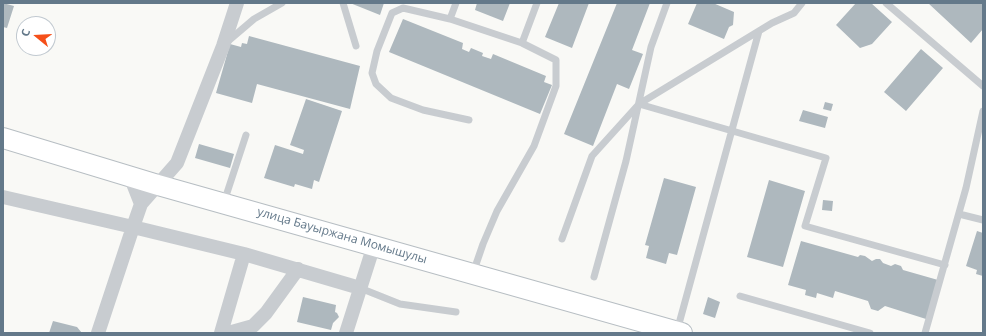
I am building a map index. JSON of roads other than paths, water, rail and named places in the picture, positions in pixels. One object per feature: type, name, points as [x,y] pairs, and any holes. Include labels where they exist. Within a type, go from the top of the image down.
[{"type":"street","points":[[98,333],[141,204],[177,163],[223,46],[237,3]]},
{"type":"street","name":"улица Бауыржана Момышулы","points":[[3,138],[158,185],[224,202],[680,332]]},
{"type":"street","points":[[130,176],[141,204]]},
{"type":"street","points":[[3,197],[244,254],[360,288]]},
{"type":"street","points":[[346,333],[374,245]]},
{"type":"street","points":[[221,333],[244,254]]},
{"type":"street","points":[[228,333],[253,326],[266,313],[298,269]]},
{"type":"lane","points":[[223,46],[254,19],[282,3]]},
{"type":"lane","points":[[343,3],[356,46]]},
{"type":"lane","points":[[450,20],[456,3]]},
{"type":"lane","points":[[522,43],[537,3]]},
{"type":"lane","points":[[594,277],[626,161],[651,47],[667,3]]},
{"type":"lane","points":[[562,239],[592,156],[639,104],[772,23],[794,13],[802,3]]},
{"type":"lane","points":[[886,3],[983,86]]},
{"type":"lane","points":[[468,120],[423,110],[390,98],[376,84],[372,73],[377,51],[392,13],[403,8],[450,20],[522,43],[556,60],[556,86],[534,146],[497,211],[482,244],[473,273]]},
{"type":"lane","points":[[680,332],[759,31]]},
{"type":"lane","points":[[639,104],[826,158],[805,226],[945,265]]},
{"type":"lane","points":[[925,333],[959,214],[983,111]]},
{"type":"lane","points":[[224,202],[246,135]]},
{"type":"lane","points":[[959,214],[983,220]]},
{"type":"lane","points":[[360,288],[400,304],[456,312]]},
{"type":"lane","points":[[740,296],[870,333]]}]
